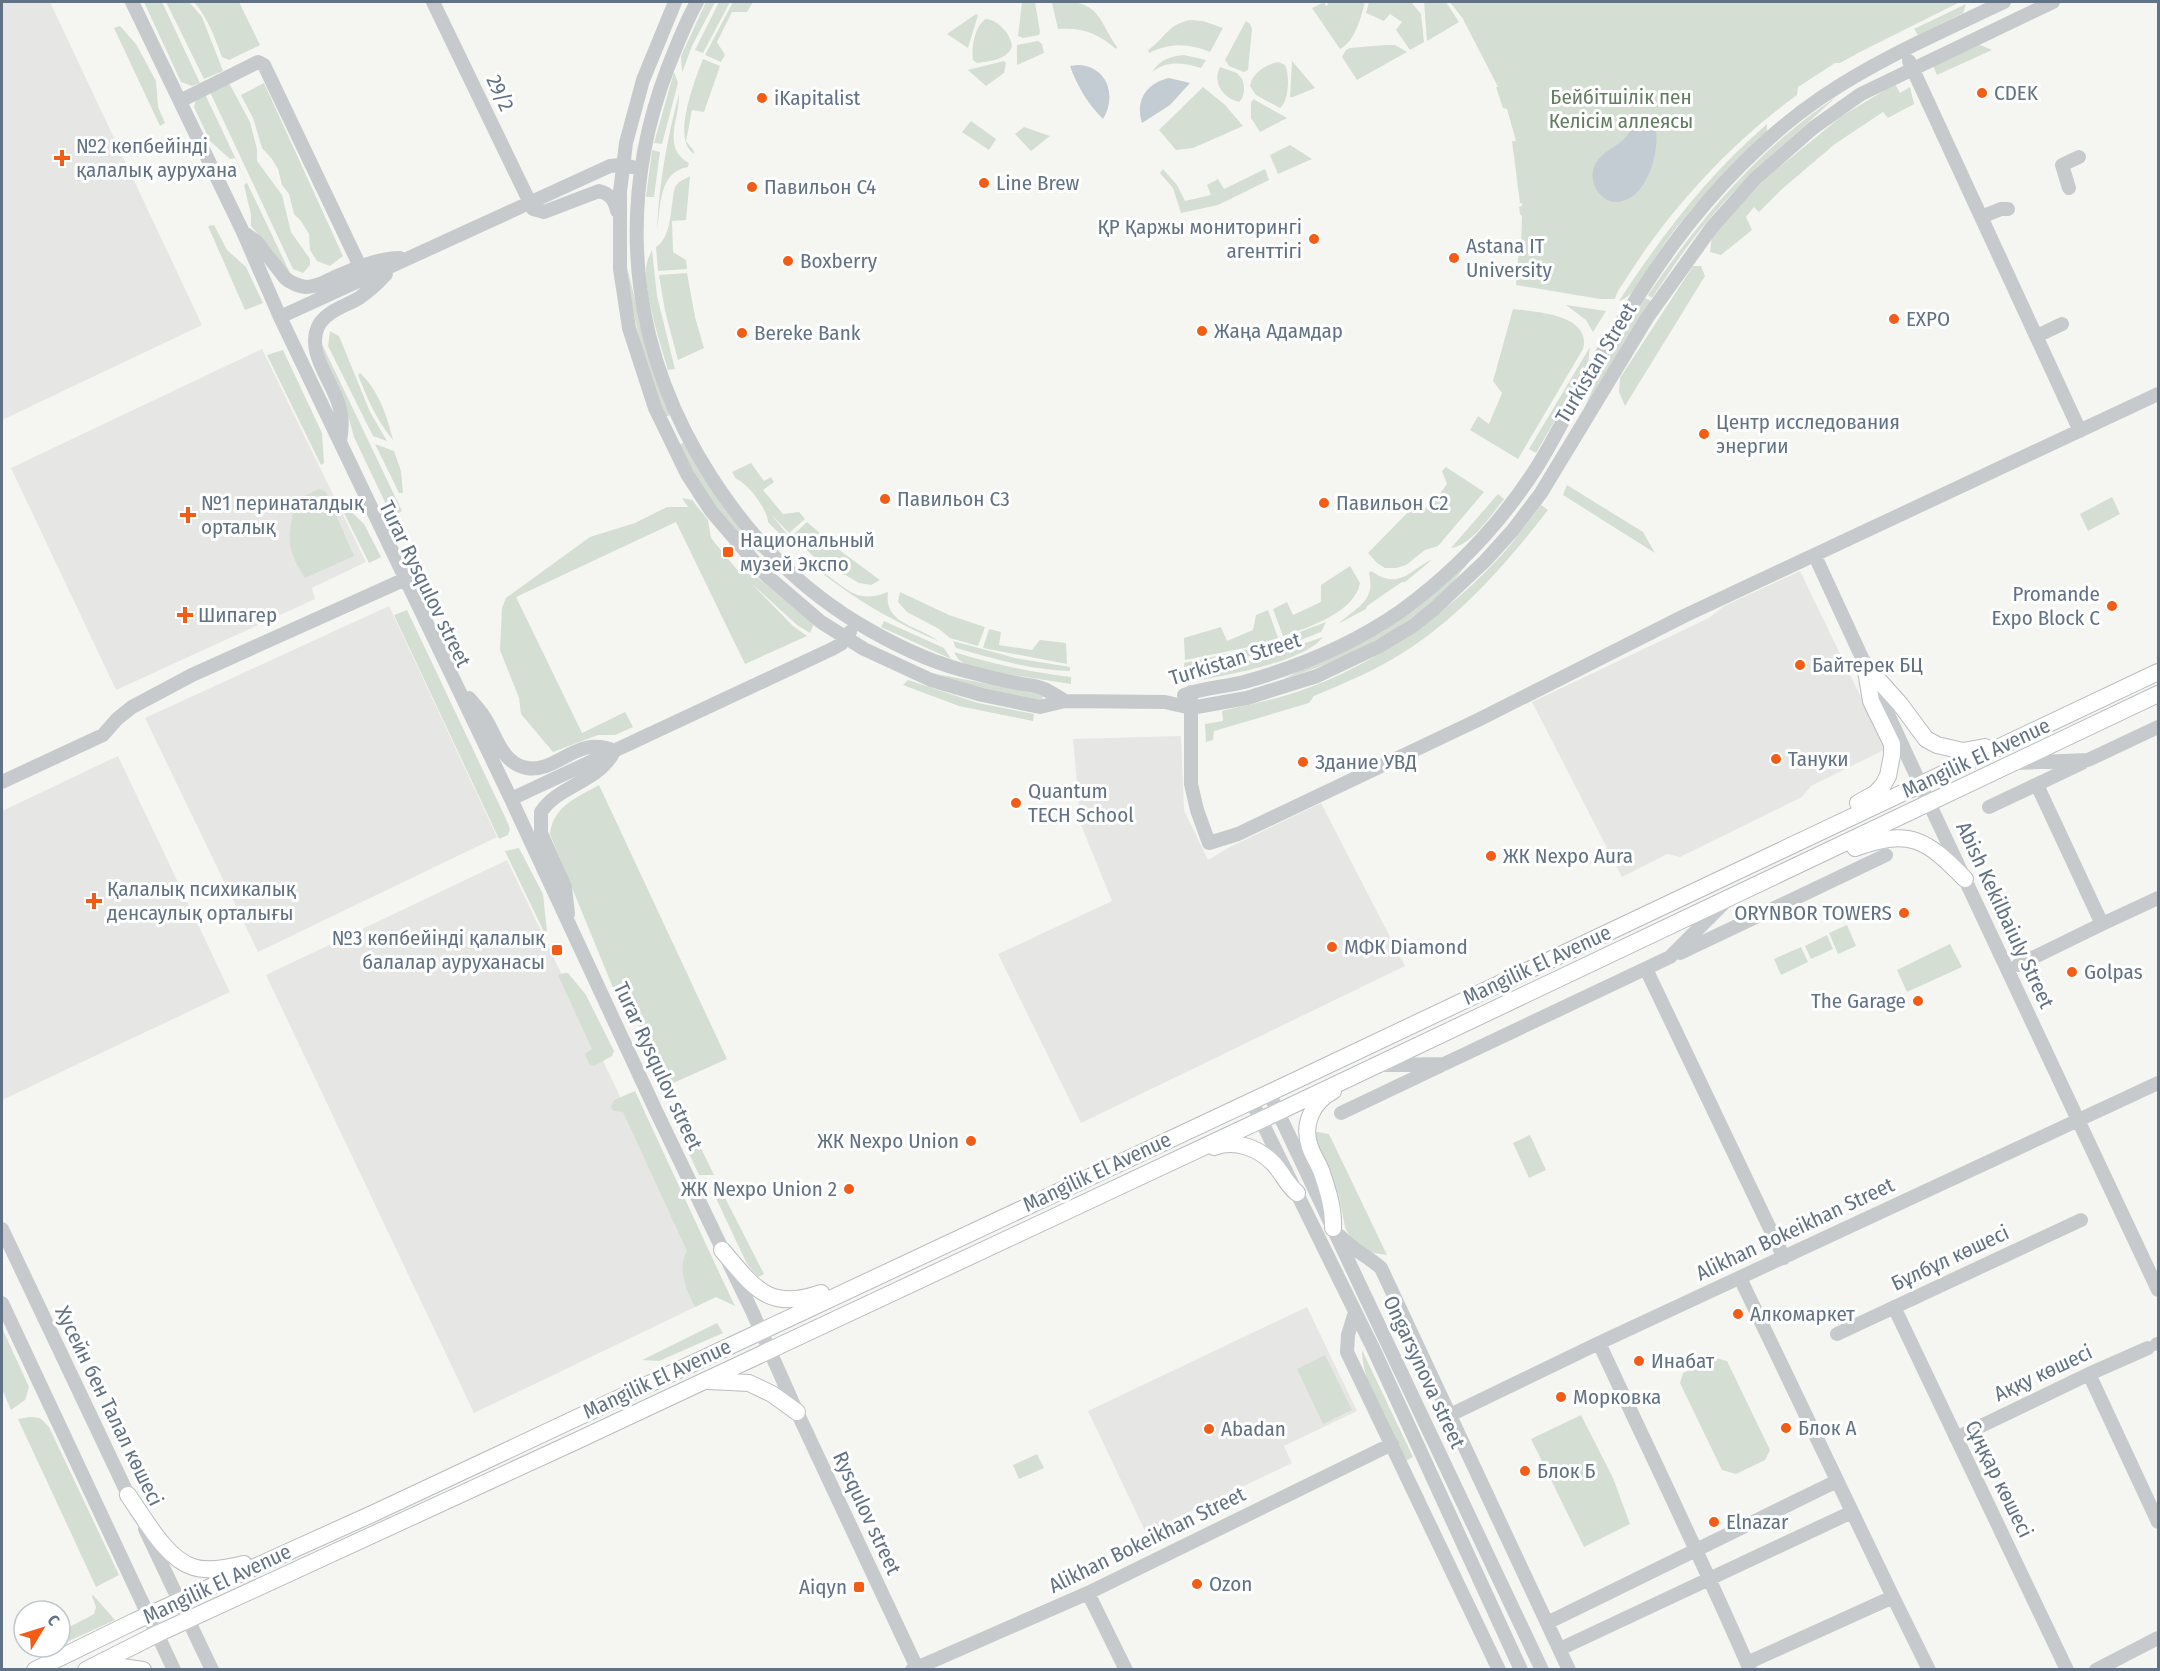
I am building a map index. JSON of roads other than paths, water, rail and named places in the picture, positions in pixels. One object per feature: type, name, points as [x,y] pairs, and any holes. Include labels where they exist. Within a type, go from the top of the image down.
[{"type":"main road","points":[[1865,665],[1900,704],[1919,732],[1932,742],[1963,751],[2008,743]]},
{"type":"main road","points":[[1834,825],[1864,798],[1876,793],[1883,785],[1891,766],[1892,744],[1872,701],[1865,665]]},
{"type":"main road","name":"Mangilik El Avenue","points":[[35,1670],[148,1615],[372,1514],[1269,1093],[2158,672]]},
{"type":"main road","name":"Mangilik El Avenue","points":[[86,1670],[157,1634],[1278,1112],[2158,694]]},
{"type":"main road","points":[[1780,873],[1874,841],[1908,838],[1917,840],[1941,854],[1965,879]]},
{"type":"main road","points":[[1333,1228],[1332,1204],[1310,1146],[1307,1131],[1309,1116],[1321,1099],[1350,1082],[1369,1067]]},
{"type":"main road","points":[[1165,1163],[1221,1145],[1247,1146],[1274,1164],[1288,1185],[1298,1193]]},
{"type":"main road","points":[[722,1250],[752,1285],[764,1294],[789,1300],[808,1297],[901,1264]]},
{"type":"main road","points":[[704,1381],[749,1383],[772,1394],[797,1412]]},
{"type":"main road","points":[[128,1495],[170,1552],[193,1568],[213,1569],[233,1566],[285,1552]]},
{"type":"main road","points":[[106,1670],[122,1667],[143,1670]]},
{"type":"street","name":"Turar Rysqulov street","points":[[132,2],[243,232],[280,317],[512,799],[770,1349]]},
{"type":"street","name":"29/2","points":[[433,2],[529,203]]},
{"type":"street","name":"Turkistan Street","points":[[675,2],[639,91],[623,165],[619,218],[622,292],[628,328],[655,408],[696,488],[711,511],[749,557],[801,606],[846,638],[903,669],[945,685],[1013,703],[1040,707],[1065,701],[1165,702],[1191,708],[1269,693],[1340,666],[1395,637],[1421,619],[1452,593],[1499,546],[1541,493],[1556,472],[1634,338],[1688,259],[1739,196],[1776,159],[1830,115],[1861,94],[2053,2]]},
{"type":"street","name":"Turkistan Street","points":[[697,2],[678,41],[655,103],[641,169],[638,248],[643,304],[653,346],[687,434],[714,483],[763,544],[808,587],[856,622],[904,648],[943,664],[995,679],[1042,688],[1065,701]]},
{"type":"street","name":"Turkistan Street","points":[[1165,702],[1191,692],[1260,677],[1334,648],[1399,612],[1444,576],[1487,531],[1526,483],[1594,366],[1653,273],[1703,207],[1750,157],[1804,110],[1854,77],[2004,2]]},
{"type":"street","points":[[1905,50],[2080,431]]},
{"type":"street","points":[[180,101],[258,62],[264,65],[362,273]]},
{"type":"street","points":[[2069,188],[2062,165],[2079,157]]},
{"type":"street","points":[[243,232],[257,242],[285,278],[306,287],[402,262],[610,166],[623,165],[641,169]]},
{"type":"street","points":[[529,203],[533,209],[544,212],[599,191],[614,200],[619,218]]},
{"type":"street","points":[[1981,217],[2001,209],[2008,209]]},
{"type":"street","points":[[340,441],[341,412],[333,386],[315,349],[319,324],[359,298],[402,262]]},
{"type":"street","points":[[280,317],[362,273]]},
{"type":"street","name":"Turar Rysqulov street","points":[[280,317],[285,341],[500,784],[512,799]]},
{"type":"street","points":[[2037,336],[2062,324]]},
{"type":"street","points":[[1191,692],[1191,784],[1197,810],[1209,843],[1238,834],[1480,719],[1684,616],[2158,394]]},
{"type":"street","name":"Abish Kekilbaiuly Street","points":[[1815,556],[1920,785],[2158,1290]]},
{"type":"street","points":[[2,782],[103,735],[117,718],[192,675],[401,581]]},
{"type":"street","points":[[512,799],[832,649],[846,638],[856,622]]},
{"type":"street","points":[[458,689],[485,718],[509,760],[521,766],[530,768],[544,766],[596,745],[615,751]]},
{"type":"street","points":[[1989,807],[2158,727]]},
{"type":"street","points":[[570,925],[566,887],[541,833],[541,812],[552,799],[592,776],[615,751]]},
{"type":"street","points":[[2011,764],[2088,760]]},
{"type":"street","points":[[2037,784],[2102,924]]},
{"type":"street","points":[[1341,1113],[1886,855]]},
{"type":"street","points":[[1730,929],[1718,928],[1714,921],[1731,896]]},
{"type":"street","points":[[1670,957],[1731,896]]},
{"type":"street","points":[[2018,965],[2158,898]]},
{"type":"street","points":[[1646,969],[1784,1258]]},
{"type":"street","points":[[1369,1067],[1444,1064]]},
{"type":"street","name":"Alikhan Bokeikhan Street","points":[[1450,1415],[1599,1342],[2158,1083]]},
{"type":"street","name":"Ongarsynova street","points":[[1269,1093],[1542,1670]]},
{"type":"street","name":"Ongarsynova street","points":[[1251,1100],[1355,1312],[1521,1670]]},
{"type":"street","name":"Бұлбұл көшесі","points":[[1837,1334],[2081,1220]]},
{"type":"street","points":[[1333,1228],[1347,1244],[1370,1257],[1381,1268],[1569,1670]]},
{"type":"street","name":"Хусейн бен Талал көшесі","points":[[2,1229],[189,1620]]},
{"type":"street","points":[[1740,1278],[1929,1670]]},
{"type":"street","points":[[2,1303],[174,1670]]},
{"type":"street","name":"Сұңқар көшесі","points":[[1894,1307],[2067,1670]]},
{"type":"street","points":[[1355,1312],[1348,1335],[1347,1352],[1499,1670]]},
{"type":"street","points":[[1599,1342],[1653,1461],[1697,1548],[1748,1666],[1893,1597]]},
{"type":"street","name":"Аққу көшесі","points":[[1956,1438],[2154,1345]]},
{"type":"street","name":"Rysqulov street","points":[[770,1349],[915,1669]]},
{"type":"street","points":[[2089,1374],[2158,1522]]},
{"type":"street","points":[[1392,1391],[1419,1425],[1476,1543],[1479,1542],[1479,1536]]},
{"type":"street","name":"Alikhan Bokeikhan Street","points":[[915,1669],[1088,1593],[1392,1444]]},
{"type":"street","points":[[1547,1623],[1837,1481]]},
{"type":"street","points":[[1560,1649],[1852,1512]]},
{"type":"street","points":[[1491,1603],[1486,1587],[1489,1582],[1494,1584],[1534,1670]]},
{"type":"street","points":[[1088,1593],[1126,1670]]},
{"type":"street","points":[[189,1620],[212,1670]]},
{"type":"street","points":[[2096,1670],[2158,1638]]},
{"type":"place","name":"CDEK","points":[[1982,93]]},
{"type":"place","name":"iKapitalist","points":[[762,98]]},
{"type":"place","name":"№2 көпбейінді қалалық аурухана","points":[[62,158]]},
{"type":"place","name":"Line Brew","points":[[984,183]]},
{"type":"place","name":"Павильон С4","points":[[752,187]]},
{"type":"place","name":"ҚР Қаржы мониторингі агенттігі","points":[[1314,239]]},
{"type":"place","name":"Astana IT University","points":[[1454,258]]},
{"type":"place","name":"Boxberry","points":[[788,261]]},
{"type":"place","name":"EXPO","points":[[1894,319]]},
{"type":"place","name":"Жаңа Адамдар","points":[[1202,331]]},
{"type":"place","name":"Bereke Bank","points":[[742,333]]},
{"type":"place","name":"Центр исследования энергии","points":[[1704,434]]},
{"type":"place","name":"Павильон С3","points":[[885,499]]},
{"type":"place","name":"Павильон С2","points":[[1324,503]]},
{"type":"place","name":"№1 перинаталдық орталық","points":[[188,515]]},
{"type":"place","name":"Национальный музей Экспо","points":[[728,552]]},
{"type":"place","name":"Promande Expo Block C","points":[[2112,606]]},
{"type":"place","name":"Шипагер","points":[[185,615]]},
{"type":"place","name":"Байтерек БЦ","points":[[1800,665]]},
{"type":"place","name":"Тануки","points":[[1776,759]]},
{"type":"place","name":"Здание УВД","points":[[1303,762]]},
{"type":"place","name":"Quantum TECH School","points":[[1016,803]]},
{"type":"place","name":"ЖК Nexpo Aura","points":[[1491,856]]},
{"type":"place","name":"Қалалық психикалық денсаулық орталығы","points":[[94,901]]},
{"type":"place","name":"ORYNBOR TOWERS","points":[[1904,913]]},
{"type":"place","name":"МФК Diamond","points":[[1332,947]]},
{"type":"place","name":"№3 көпбейінді қалалық балалар ауруханасы","points":[[557,950]]},
{"type":"place","name":"Golpas","points":[[2072,972]]},
{"type":"place","name":"The Garage","points":[[1918,1001]]},
{"type":"place","name":"ЖК Nexpo Union","points":[[971,1141]]},
{"type":"place","name":"ЖК Nexpo Union 2","points":[[849,1189]]},
{"type":"place","name":"Алкомаркет","points":[[1738,1314]]},
{"type":"place","name":"Инабат","points":[[1639,1361]]},
{"type":"place","name":"Морковка","points":[[1561,1397]]},
{"type":"place","name":"Блок А","points":[[1786,1428]]},
{"type":"place","name":"Abadan","points":[[1209,1429]]},
{"type":"place","name":"Блок Б","points":[[1525,1471]]},
{"type":"place","name":"Elnazar","points":[[1714,1522]]},
{"type":"place","name":"Ozon","points":[[1197,1584]]},
{"type":"place","name":"Aiqyn","points":[[859,1587]]},
{"type":"park label","name":"Бейбітшілік пен Келісім аллеясы","points":[[1621,109]]}]
